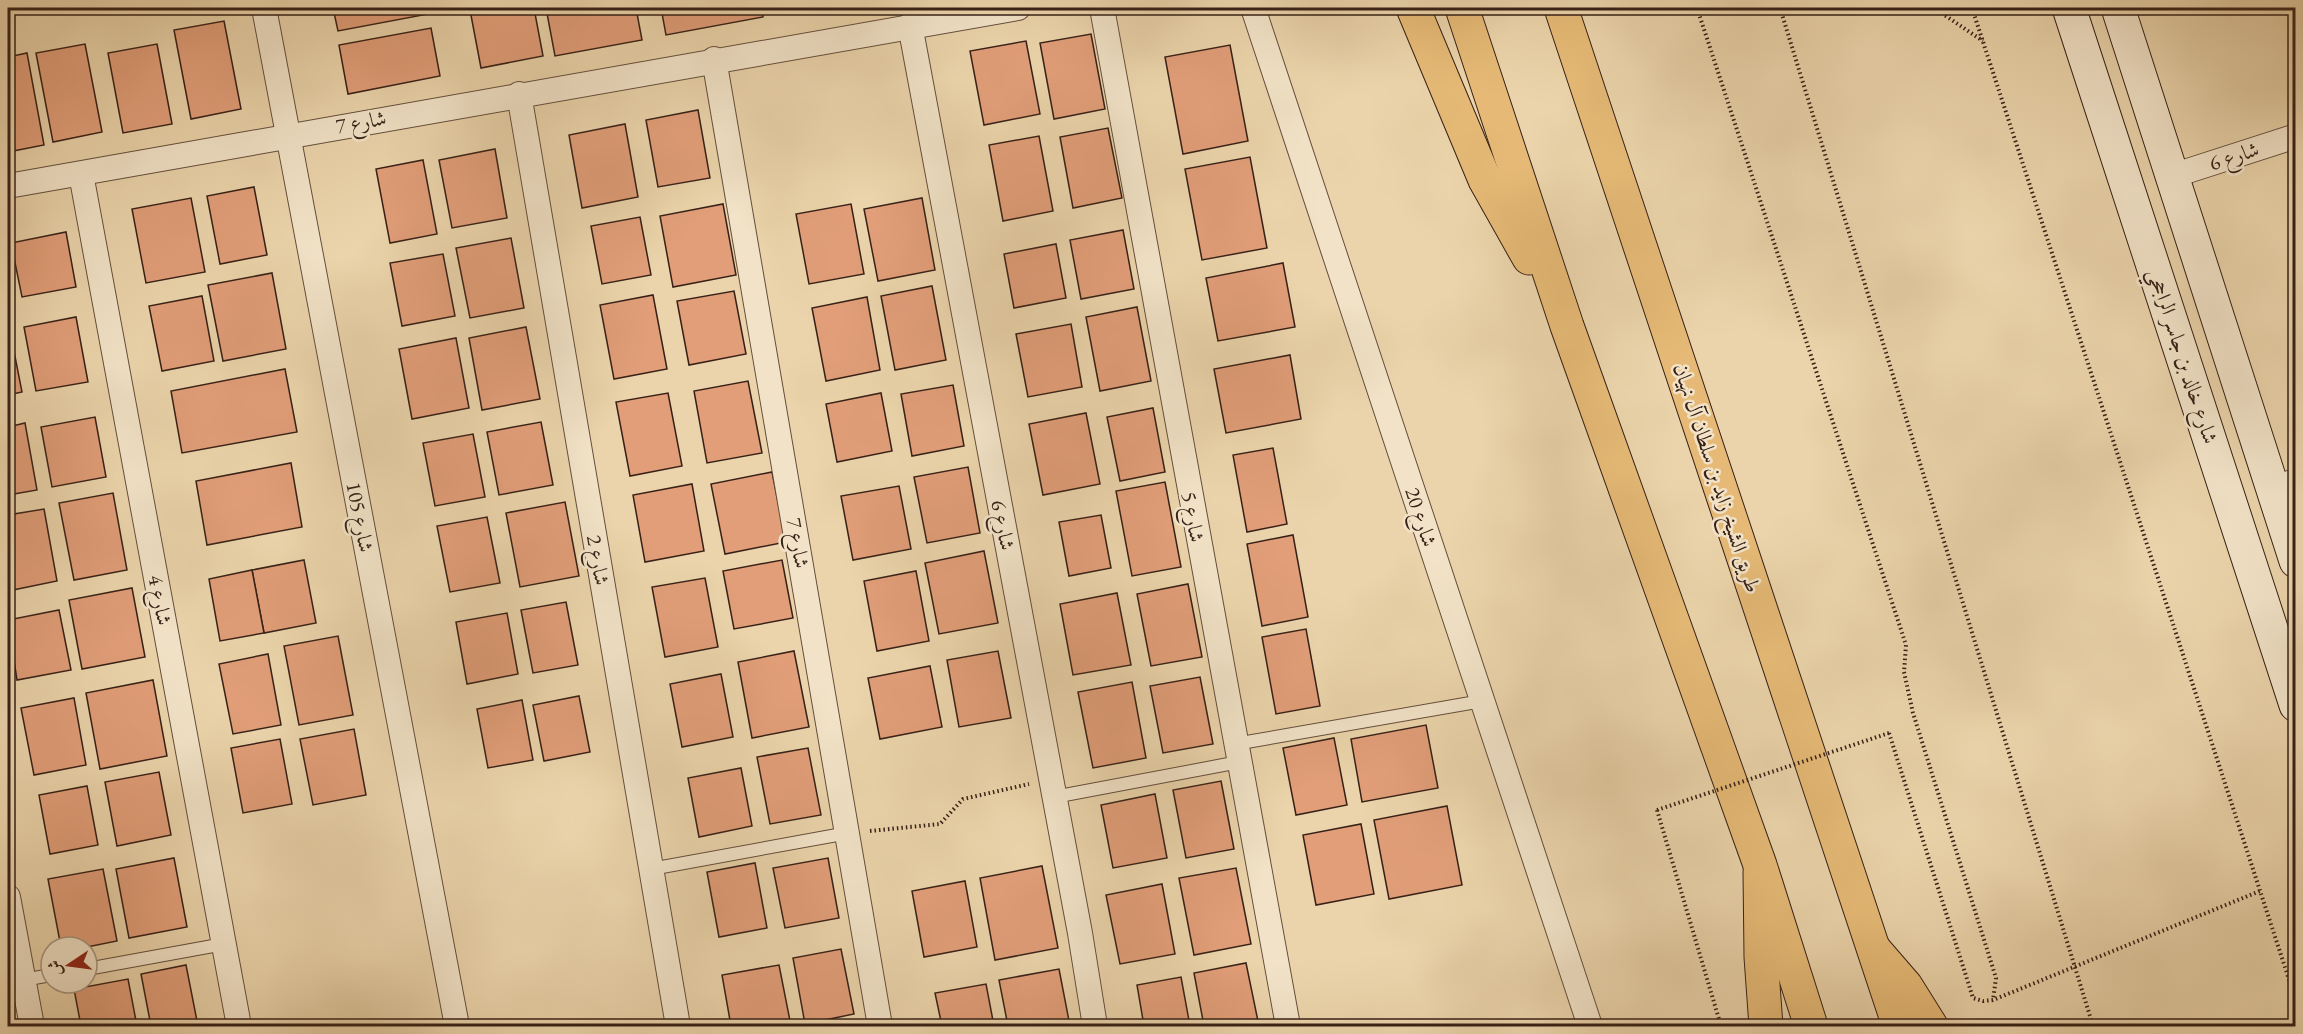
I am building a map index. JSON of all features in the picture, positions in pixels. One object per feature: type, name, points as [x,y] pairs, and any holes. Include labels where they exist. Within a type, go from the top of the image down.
[{"type":"main road","points":[[1413,8],[1485,180],[1567,326]]},
{"type":"main road","points":[[1462,8],[1567,326],[1760,865],[1811,1026]]},
{"type":"main road","name":"طريق الشيخ زايد بن سلطان آل نهيان","points":[[1561,8],[1899,1026]]},
{"type":"main road","points":[[1760,865],[1761,957],[1766,1026]]},
{"type":"main road","name":"طريق الشيخ زايد بن سلطان آل نهيان","points":[[1874,949],[1906,986],[1931,1026]]},
{"type":"street","name":"شارع 105","points":[[264,8],[457,1026]]},
{"type":"street","name":"شارع 7","points":[[8,186],[714,59],[1018,8]]},
{"type":"street","name":"شارع 5","points":[[1102,8],[1288,1026]]},
{"type":"street","name":"شارع 20","points":[[1253,8],[1590,1026]]},
{"type":"street","name":"شارع خالد بن جاسر الراجحي","points":[[2069,8],[2295,705]]},
{"type":"street","name":"شارع خالد بن جاسر الراجحي","points":[[2118,8],[2172,176],[2284,485],[2295,561]]},
{"type":"street","name":"شارع 6","points":[[910,25],[1095,1026]]},
{"type":"street","points":[[2088,66],[2096,56],[2116,50],[2132,52]]},
{"type":"street","name":"شارع 7","points":[[714,59],[880,1026]]},
{"type":"street","name":"شارع 2","points":[[519,94],[678,1026]]},
{"type":"street","name":"شارع 6","points":[[2172,176],[2295,136]]},
{"type":"street","name":"شارع 4","points":[[81,174],[239,1026]]},
{"type":"street","points":[[8,897],[32,1026]]},
{"type":"lane","points":[[1052,788],[1237,753],[1482,701]]},
{"type":"lane","points":[[651,869],[848,833]]},
{"type":"lane","points":[[99,967],[224,944]]},
{"type":"lane","points":[[23,980],[39,977]]},
{"type":"path","points":[[1697,8],[1906,645],[1904,672],[1913,713],[1996,978],[1993,1000]]},
{"type":"path","points":[[1780,8],[2093,1026]]},
{"type":"path","points":[[1934,8],[1983,41]]},
{"type":"path","points":[[1972,8],[2295,1001]]},
{"type":"path","points":[[1721,1026],[1657,810],[1889,733],[1973,998],[1983,1001],[1993,1000],[2260,891]]},
{"type":"path","points":[[848,833],[940,824],[963,799],[1052,788]]},
{"type":"building","points":[[333,8],[439,8],[439,12],[338,31]]},
{"type":"building","points":[[534,8],[543,56],[481,68],[470,10]]},
{"type":"building","points":[[546,8],[636,8],[642,40],[555,56]]},
{"type":"building","points":[[661,8],[762,8],[763,17],[666,35]]},
{"type":"building","points":[[782,8],[807,8],[783,12]]},
{"type":"building","points":[[224,21],[241,109],[191,119],[174,30]]},
{"type":"building","points":[[431,28],[440,76],[348,94],[339,45]]},
{"type":"building","points":[[1091,34],[1105,109],[1054,119],[1040,43]]},
{"type":"building","points":[[1026,41],[1040,114],[984,125],[970,51]]},
{"type":"building","points":[[85,44],[102,132],[53,142],[36,53]]},
{"type":"building","points":[[157,44],[172,124],[123,133],[108,53]]},
{"type":"building","points":[[1230,45],[1248,141],[1183,154],[1165,57]]},
{"type":"building","points":[[27,53],[44,145],[8,152],[8,57]]},
{"type":"building","points":[[698,110],[710,178],[658,187],[646,120]]},
{"type":"building","points":[[625,124],[638,197],[582,208],[569,135]]},
{"type":"building","points":[[1108,128],[1122,198],[1073,208],[1060,137]]},
{"type":"building","points":[[1039,136],[1053,211],[1003,221],[989,145]]},
{"type":"building","points":[[495,149],[507,218],[452,228],[439,160]]},
{"type":"building","points":[[1250,157],[1267,248],[1202,260],[1185,169]]},
{"type":"building","points":[[423,160],[437,234],[390,243],[376,169]]},
{"type":"building","points":[[254,187],[267,255],[220,264],[207,196]]},
{"type":"building","points":[[191,198],[205,272],[146,283],[132,209]]},
{"type":"building","points":[[922,198],[935,270],[878,281],[864,209]]},
{"type":"building","points":[[723,204],[736,275],[673,287],[660,216]]},
{"type":"building","points":[[851,204],[864,274],[809,284],[796,214]]},
{"type":"building","points":[[2296,207],[2296,230],[2289,210]]},
{"type":"building","points":[[640,217],[651,275],[602,284],[591,226]]},
{"type":"building","points":[[1123,230],[1134,289],[1081,299],[1070,240]]},
{"type":"building","points":[[66,232],[76,287],[22,297],[11,243]]},
{"type":"building","points":[[511,238],[524,308],[470,318],[456,248]]},
{"type":"building","points":[[1056,244],[1066,298],[1014,308],[1004,254]]},
{"type":"building","points":[[443,254],[455,316],[402,326],[390,263]]},
{"type":"building","points":[[1283,263],[1295,327],[1218,341],[1206,278]]},
{"type":"building","points":[[272,273],[286,349],[223,361],[208,285]]},
{"type":"building","points":[[932,286],[946,360],[895,370],[881,296]]},
{"type":"building","points":[[734,291],[746,354],[689,365],[677,301]]},
{"type":"building","points":[[653,295],[667,369],[614,379],[600,305]]},
{"type":"building","points":[[202,296],[214,361],[162,371],[149,306]]},
{"type":"building","points":[[867,297],[880,370],[826,381],[812,308]]},
{"type":"building","points":[[1137,307],[1151,381],[1100,391],[1086,317]]},
{"type":"building","points":[[76,317],[88,382],[36,391],[24,327]]},
{"type":"building","points":[[1071,324],[1082,387],[1028,397],[1016,334]]},
{"type":"building","points":[[526,327],[540,399],[482,410],[469,338]]},
{"type":"building","points":[[8,331],[10,331],[22,392],[8,395]]},
{"type":"building","points":[[456,338],[469,408],[412,419],[399,349]]},
{"type":"building","points":[[1290,355],[1301,419],[1226,433],[1214,369]]},
{"type":"building","points":[[285,369],[297,432],[182,453],[171,391]]},
{"type":"building","points":[[748,381],[762,453],[707,463],[694,391]]},
{"type":"building","points":[[953,385],[964,446],[912,456],[901,394]]},
{"type":"building","points":[[668,393],[682,466],[630,476],[616,402]]},
{"type":"building","points":[[881,393],[892,451],[837,462],[826,404]]},
{"type":"building","points":[[1153,408],[1165,472],[1120,481],[1107,417]]},
{"type":"building","points":[[1086,413],[1100,484],[1043,495],[1029,424]]},
{"type":"building","points":[[95,417],[106,477],[52,487],[41,427]]},
{"type":"building","points":[[541,422],[553,485],[499,495],[487,432]]},
{"type":"building","points":[[25,423],[37,490],[8,495],[8,427]]},
{"type":"building","points":[[473,434],[485,497],[435,506],[423,443]]},
{"type":"building","points":[[1273,448],[1287,524],[1247,532],[1233,455]]},
{"type":"building","points":[[291,463],[302,527],[207,545],[196,481]]},
{"type":"building","points":[[968,467],[980,533],[927,543],[914,477]]},
{"type":"building","points":[[772,472],[786,542],[725,554],[711,484]]},
{"type":"building","points":[[1165,482],[1181,567],[1132,576],[1116,491]]},
{"type":"building","points":[[692,484],[704,551],[645,562],[633,495]]},
{"type":"building","points":[[899,486],[911,549],[853,560],[841,496]]},
{"type":"building","points":[[113,493],[127,570],[74,580],[59,503]]},
{"type":"building","points":[[565,502],[579,576],[520,587],[506,513]]},
{"type":"building","points":[[44,509],[57,581],[8,591],[8,515]]},
{"type":"building","points":[[1101,515],[1111,568],[1069,576],[1059,522]]},
{"type":"building","points":[[487,517],[500,583],[450,592],[437,526]]},
{"type":"building","points":[[1293,535],[1308,617],[1262,626],[1247,544]]},
{"type":"building","points":[[984,551],[998,623],[939,634],[925,563]]},
{"type":"building","points":[[304,560],[316,623],[264,633],[252,570]]},
{"type":"building","points":[[782,560],[793,618],[734,629],[723,571]]},
{"type":"building","points":[[252,570],[264,633],[220,641],[209,579]]},
{"type":"building","points":[[916,571],[929,641],[877,651],[864,581]]},
{"type":"building","points":[[705,578],[718,647],[665,657],[652,587]]},
{"type":"building","points":[[1188,584],[1202,657],[1151,666],[1137,594]]},
{"type":"building","points":[[132,588],[145,657],[82,669],[69,600]]},
{"type":"building","points":[[1117,593],[1131,665],[1073,675],[1060,604]]},
{"type":"building","points":[[566,602],[578,665],[533,673],[521,610]]},
{"type":"building","points":[[59,610],[71,670],[17,680],[8,620]]},
{"type":"building","points":[[507,613],[518,674],[467,684],[456,622]]},
{"type":"building","points":[[1306,629],[1320,706],[1276,714],[1262,637]]},
{"type":"building","points":[[338,636],[353,715],[299,725],[284,646]]},
{"type":"building","points":[[794,651],[809,727],[752,738],[738,662]]},
{"type":"building","points":[[998,651],[1011,718],[959,727],[947,660]]},
{"type":"building","points":[[268,654],[281,725],[233,734],[219,664]]},
{"type":"building","points":[[930,666],[942,727],[880,739],[868,678]]},
{"type":"building","points":[[721,674],[733,737],[682,747],[670,684]]},
{"type":"building","points":[[1200,677],[1213,744],[1163,753],[1150,686]]},
{"type":"building","points":[[153,680],[167,756],[100,769],[86,693]]},
{"type":"building","points":[[1132,682],[1146,758],[1093,768],[1078,692]]},
{"type":"building","points":[[579,696],[590,752],[544,761],[533,705]]},
{"type":"building","points":[[74,698],[86,765],[34,775],[21,708]]},
{"type":"building","points":[[522,700],[533,760],[488,768],[477,709]]},
{"type":"building","points":[[1426,725],[1438,788],[1362,802],[1351,739]]},
{"type":"building","points":[[354,729],[366,795],[313,805],[300,739]]},
{"type":"building","points":[[1334,738],[1347,805],[1296,815],[1283,748]]},
{"type":"building","points":[[280,739],[292,804],[243,813],[231,748]]},
{"type":"building","points":[[808,748],[821,815],[770,824],[757,757]]},
{"type":"building","points":[[741,768],[752,826],[699,837],[688,778]]},
{"type":"building","points":[[159,772],[171,835],[117,846],[105,782]]},
{"type":"building","points":[[1221,781],[1234,849],[1186,858],[1173,790]]},
{"type":"building","points":[[87,786],[98,845],[50,854],[39,795]]},
{"type":"building","points":[[1155,794],[1167,858],[1113,868],[1101,805]]},
{"type":"building","points":[[1447,806],[1462,885],[1389,899],[1374,820]]},
{"type":"building","points":[[1361,824],[1374,894],[1316,905],[1303,835]]},
{"type":"building","points":[[174,858],[187,927],[129,938],[116,869]]},
{"type":"building","points":[[828,858],[839,918],[785,928],[773,868]]},
{"type":"building","points":[[755,863],[767,928],[719,937],[707,872]]},
{"type":"building","points":[[1042,866],[1058,948],[995,960],[980,878]]},
{"type":"building","points":[[1236,868],[1251,944],[1194,955],[1179,878]]},
{"type":"building","points":[[103,869],[117,941],[99,945],[99,935],[59,935],[48,879]]},
{"type":"building","points":[[965,881],[977,947],[924,957],[912,891]]},
{"type":"building","points":[[1162,884],[1175,954],[1120,964],[1106,895]]},
{"type":"building","points":[[841,949],[854,1014],[805,1024],[793,958]]},
{"type":"building","points":[[1246,963],[1259,1026],[1204,1026],[1194,973]]},
{"type":"building","points":[[186,965],[198,1026],[151,1026],[141,974]]},
{"type":"building","points":[[779,965],[791,1026],[731,1026],[722,975]]},
{"type":"building","points":[[1059,969],[1070,1026],[1008,1026],[999,980]]},
{"type":"building","points":[[1181,977],[1190,1026],[1144,1026],[1137,985]]},
{"type":"building","points":[[128,979],[137,1026],[81,1026],[75,995],[99,995],[99,984]]},
{"type":"building","points":[[986,984],[994,1026],[942,1026],[935,993]]},
{"type":"building","points":[[658,1020],[660,1026],[624,1026]]}]
